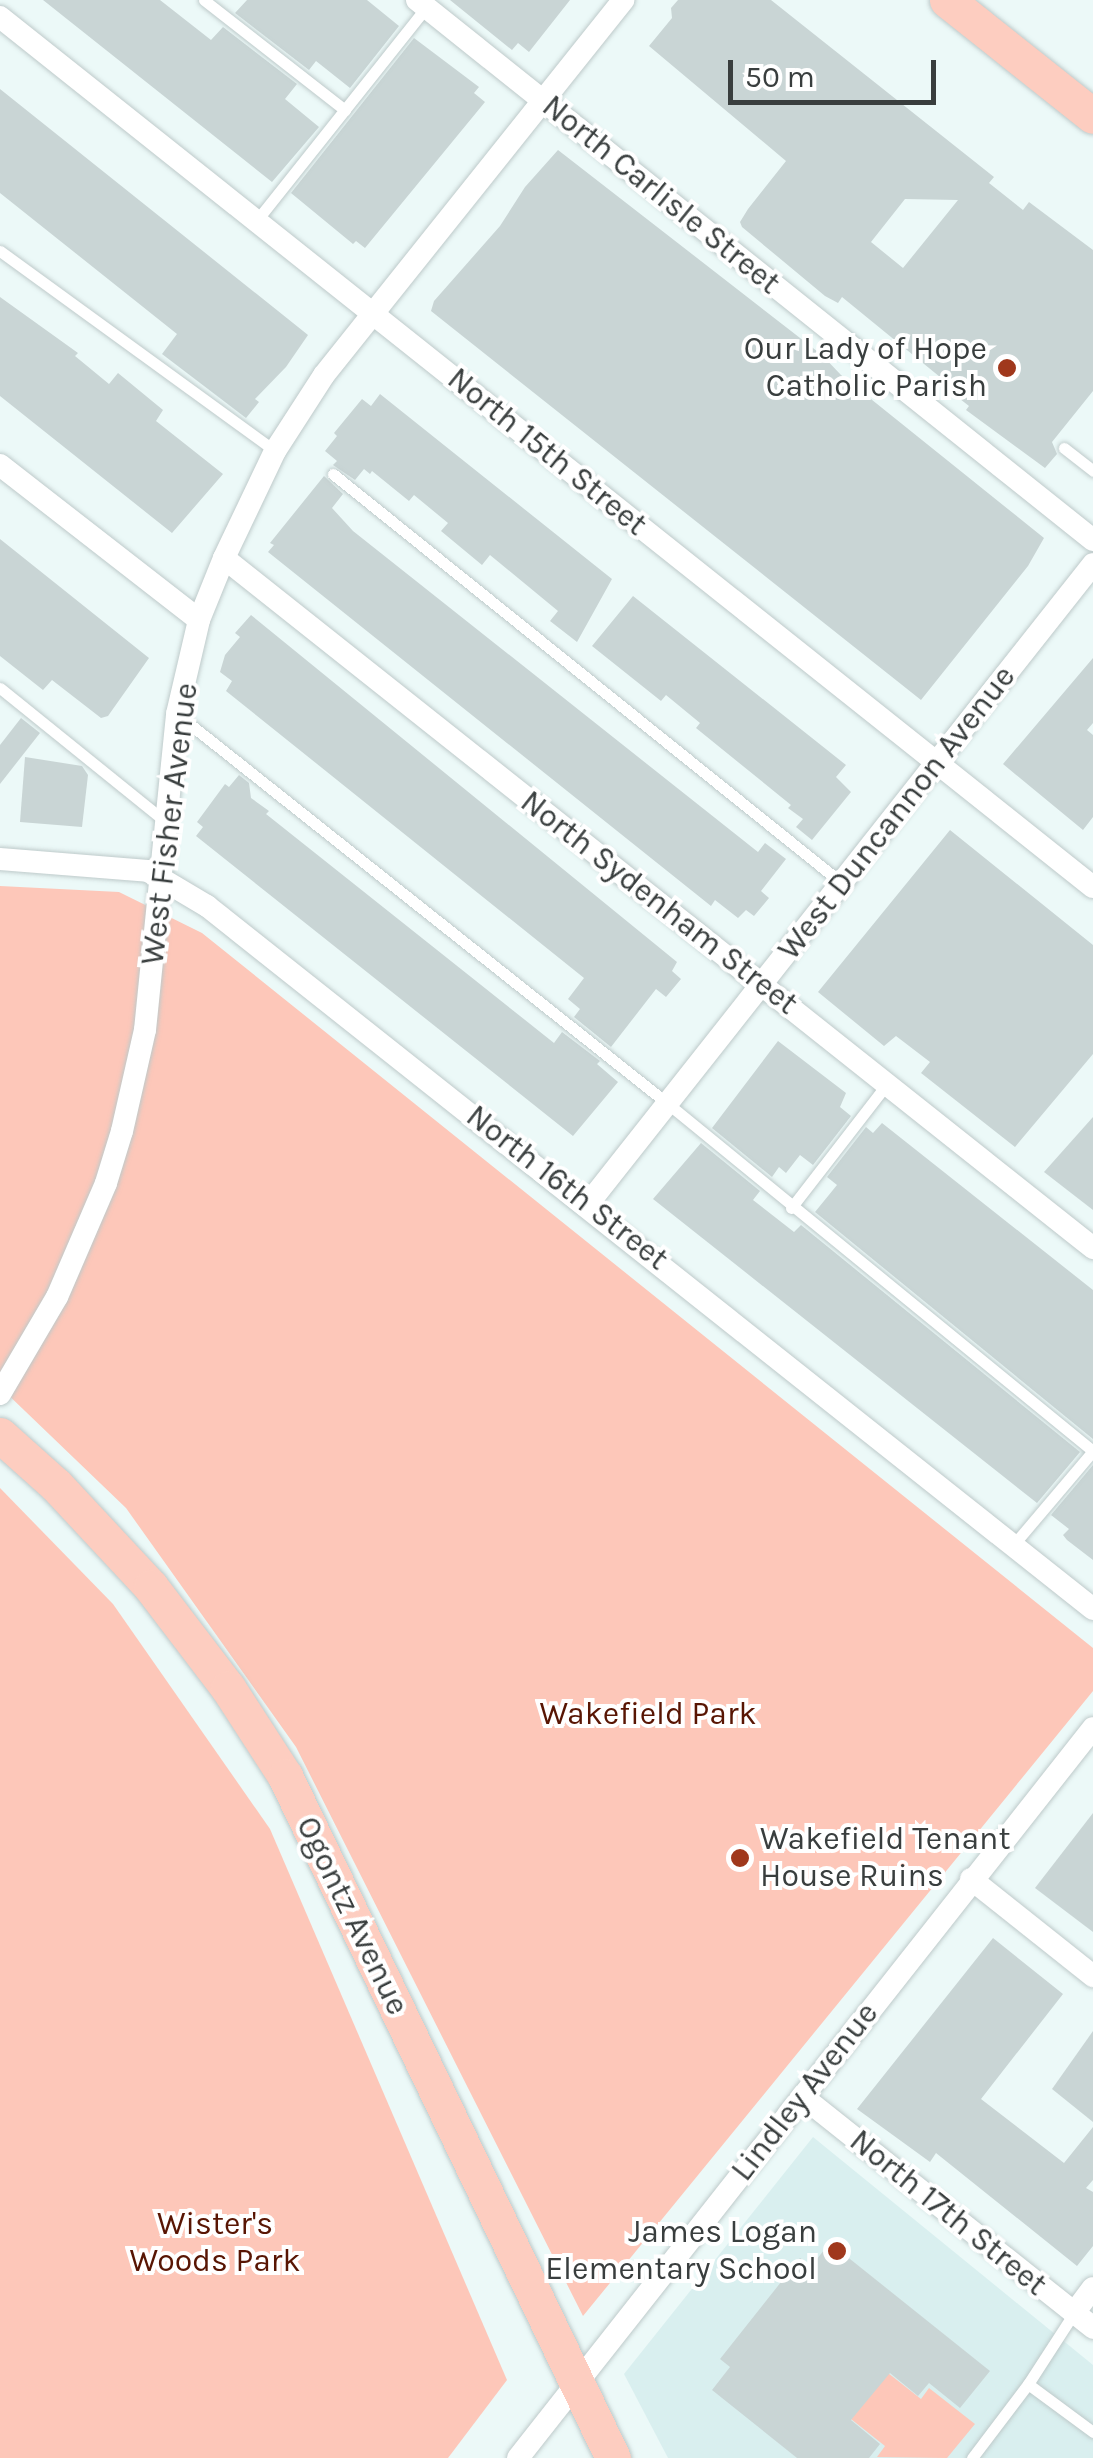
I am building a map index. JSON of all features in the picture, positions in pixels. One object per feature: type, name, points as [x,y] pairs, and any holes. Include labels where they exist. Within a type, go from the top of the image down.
[{"type":"main road","points":[[947,0],[1093,116]]},
{"type":"main road","name":"Ogontz Avenue","points":[[0,1435],[56,1485],[151,1588],[228,1688],[284,1776],[613,2458]]},
{"type":"street","name":"West Fisher Avenue","points":[[0,1394],[57,1297],[106,1183],[145,1030],[177,714],[200,620],[224,558],[275,451],[324,375],[621,1]]},
{"type":"street","name":"North Carlisle Street","points":[[425,2],[1093,540]]},
{"type":"street","name":"North 15th Street","points":[[0,17],[1093,887]]},
{"type":"street","points":[[0,466],[200,620]]},
{"type":"street","name":"North Sydenham Street","points":[[224,558],[1093,1248]]},
{"type":"street","name":"West Duncannon Avenue","points":[[588,1204],[1093,564]]},
{"type":"street","name":"North 16th Street","points":[[0,859],[122,865],[161,876],[208,906],[588,1204],[1093,1609]]},
{"type":"street","name":"Lindley Avenue","points":[[518,2458],[971,1878],[1093,1728]]},
{"type":"street","points":[[971,1878],[1093,1976]]},
{"type":"street","name":"North 17th Street","points":[[803,2097],[1093,2328]]},
{"type":"street","points":[[1074,2313],[1093,2288]]},
{"type":"lane","points":[[204,0],[345,110]]},
{"type":"lane","points":[[257,220],[425,2]]},
{"type":"lane","points":[[0,251],[275,451]]},
{"type":"lane","points":[[1064,448],[1093,471]]},
{"type":"lane","points":[[332,474],[844,884]]},
{"type":"lane","points":[[0,688],[166,822]]},
{"type":"lane","points":[[177,714],[667,1103],[790,1208],[1093,1451],[1014,1544]]},
{"type":"lane","points":[[790,1208],[886,1084]]},
{"type":"lane","points":[[972,2458],[1028,2384],[1074,2313]]},
{"type":"lane","points":[[1028,2384],[1093,2432]]},
{"type":"shaded area","name":"James Logan Elementary School","points":[[813,2137],[1093,2365],[1093,2458],[668,2458],[624,2374]]},
{"type":"green space","name":"Wakefield Park","points":[[0,886],[119,892],[202,933],[1093,1648],[1093,1691],[583,2316],[296,1747],[126,1508],[0,1387]]},
{"type":"green space","name":"Wister's Woods Park","points":[[0,1488],[113,1604],[270,1829],[507,2380],[448,2458],[0,2458]]},
{"type":"green space","points":[[888,2373],[921,2399],[929,2388],[975,2424],[947,2458],[877,2457],[885,2446],[851,2419]]},
{"type":"building","points":[[43,0],[160,0],[211,40],[223,27],[297,84],[285,99],[319,127],[272,182]]},
{"type":"building","points":[[247,0],[367,0],[399,26],[350,88],[316,61],[309,70],[235,13]]},
{"type":"building","points":[[450,0],[570,0],[529,52],[518,43],[512,50]]},
{"type":"building","name":"Our Lady of Hope Catholic Parish","points":[[678,0],[771,0],[994,177],[989,183],[1023,210],[1029,202],[1093,250],[1093,391],[1052,442],[1057,454],[1045,468],[966,410],[969,406],[937,381],[940,377],[842,297],[838,303],[825,296],[742,227],[740,222],[748,209],[786,161],[649,46],[672,18],[671,8]],"holes":[[[905,199],[958,200],[903,268],[871,242]]]},
{"type":"building","points":[[414,38],[479,87],[474,93],[485,102],[365,248],[356,241],[353,244],[291,193]]},
{"type":"building","points":[[0,89],[308,335],[286,367],[255,399],[259,402],[246,418],[162,354],[177,334],[0,193]]},
{"type":"building","points":[[558,150],[822,355],[841,375],[1044,538],[1028,566],[921,700],[431,311],[434,301],[500,226],[525,187]]},
{"type":"building","points":[[0,297],[78,353],[75,356],[109,384],[118,373],[163,410],[156,421],[223,474],[172,533],[0,396]]},
{"type":"building","points":[[380,394],[612,579],[577,642],[550,621],[558,611],[490,555],[482,565],[441,531],[448,523],[414,495],[409,501],[372,471],[370,474],[364,469],[355,480],[333,465],[337,461],[325,451],[337,436],[334,433],[362,399],[371,406]]},
{"type":"building","points":[[324,476],[343,494],[332,508],[353,531],[758,852],[765,843],[786,859],[761,891],[769,898],[754,916],[746,910],[738,918],[715,900],[711,906],[268,552],[274,545],[270,543]]},
{"type":"building","points":[[0,539],[149,658],[108,716],[101,718],[52,680],[43,690],[0,656]]},
{"type":"building","points":[[633,596],[846,765],[836,777],[851,792],[812,840],[796,827],[803,819],[788,808],[791,805],[696,728],[700,723],[666,695],[661,701],[592,646]]},
{"type":"building","points":[[251,615],[677,962],[672,971],[681,979],[666,997],[656,989],[611,1047],[574,1017],[580,1009],[568,999],[584,978],[226,691],[232,681],[220,672],[225,655],[240,637],[235,633]]},
{"type":"building","points":[[1093,658],[1093,723],[1087,730],[1093,735],[1093,817],[1083,830],[1003,764]]},
{"type":"building","points":[[21,718],[40,733],[0,784],[0,745]]},
{"type":"building","points":[[25,757],[82,766],[88,775],[82,827],[20,822]]},
{"type":"building","points":[[239,775],[249,783],[251,798],[269,811],[266,814],[554,1043],[562,1032],[600,1061],[597,1064],[618,1082],[573,1136],[196,836],[203,827],[197,822],[225,784],[229,787]]},
{"type":"building","points":[[950,830],[1093,945],[1093,1054],[1015,1147],[921,1073],[930,1062],[896,1036],[884,1046],[818,992]]},
{"type":"building","points":[[778,1041],[846,1093],[840,1107],[851,1116],[813,1165],[800,1155],[786,1173],[779,1167],[772,1177],[712,1128]]},
{"type":"building","points":[[1093,1117],[1093,1210],[1044,1172]]},
{"type":"building","points":[[882,1123],[1093,1290],[1093,1439],[815,1212],[837,1185],[827,1177],[866,1127],[873,1133]]},
{"type":"building","points":[[701,1143],[760,1191],[753,1200],[794,1232],[801,1225],[1080,1452],[1037,1503],[653,1199]]},
{"type":"building","points":[[1093,1465],[1093,1560],[1067,1540],[1063,1535],[1069,1529],[1051,1515]]},
{"type":"building","points":[[1093,1813],[1093,1932],[1035,1888]]},
{"type":"building","points":[[993,1938],[1063,1994],[981,2099],[1064,2163],[1093,2127],[1093,2180],[1086,2188],[1093,2192],[1093,2246],[1077,2266],[936,2153],[930,2162],[857,2109]]},
{"type":"building","points":[[1093,2031],[1093,2122],[1052,2089]]},
{"type":"building","points":[[830,2243],[990,2371],[960,2408],[929,2383],[918,2396],[890,2373],[851,2420],[880,2444],[869,2458],[797,2458],[712,2390],[730,2367],[720,2359],[800,2258],[811,2266]]},
{"type":"place","name":"Our Lady of Hope Catholic Parish","points":[[1007,368]]},
{"type":"place","name":"Wakefield Tenant House Ruins","points":[[740,1858]]},
{"type":"place","name":"James Logan Elementary School","points":[[837,2251]]}]
